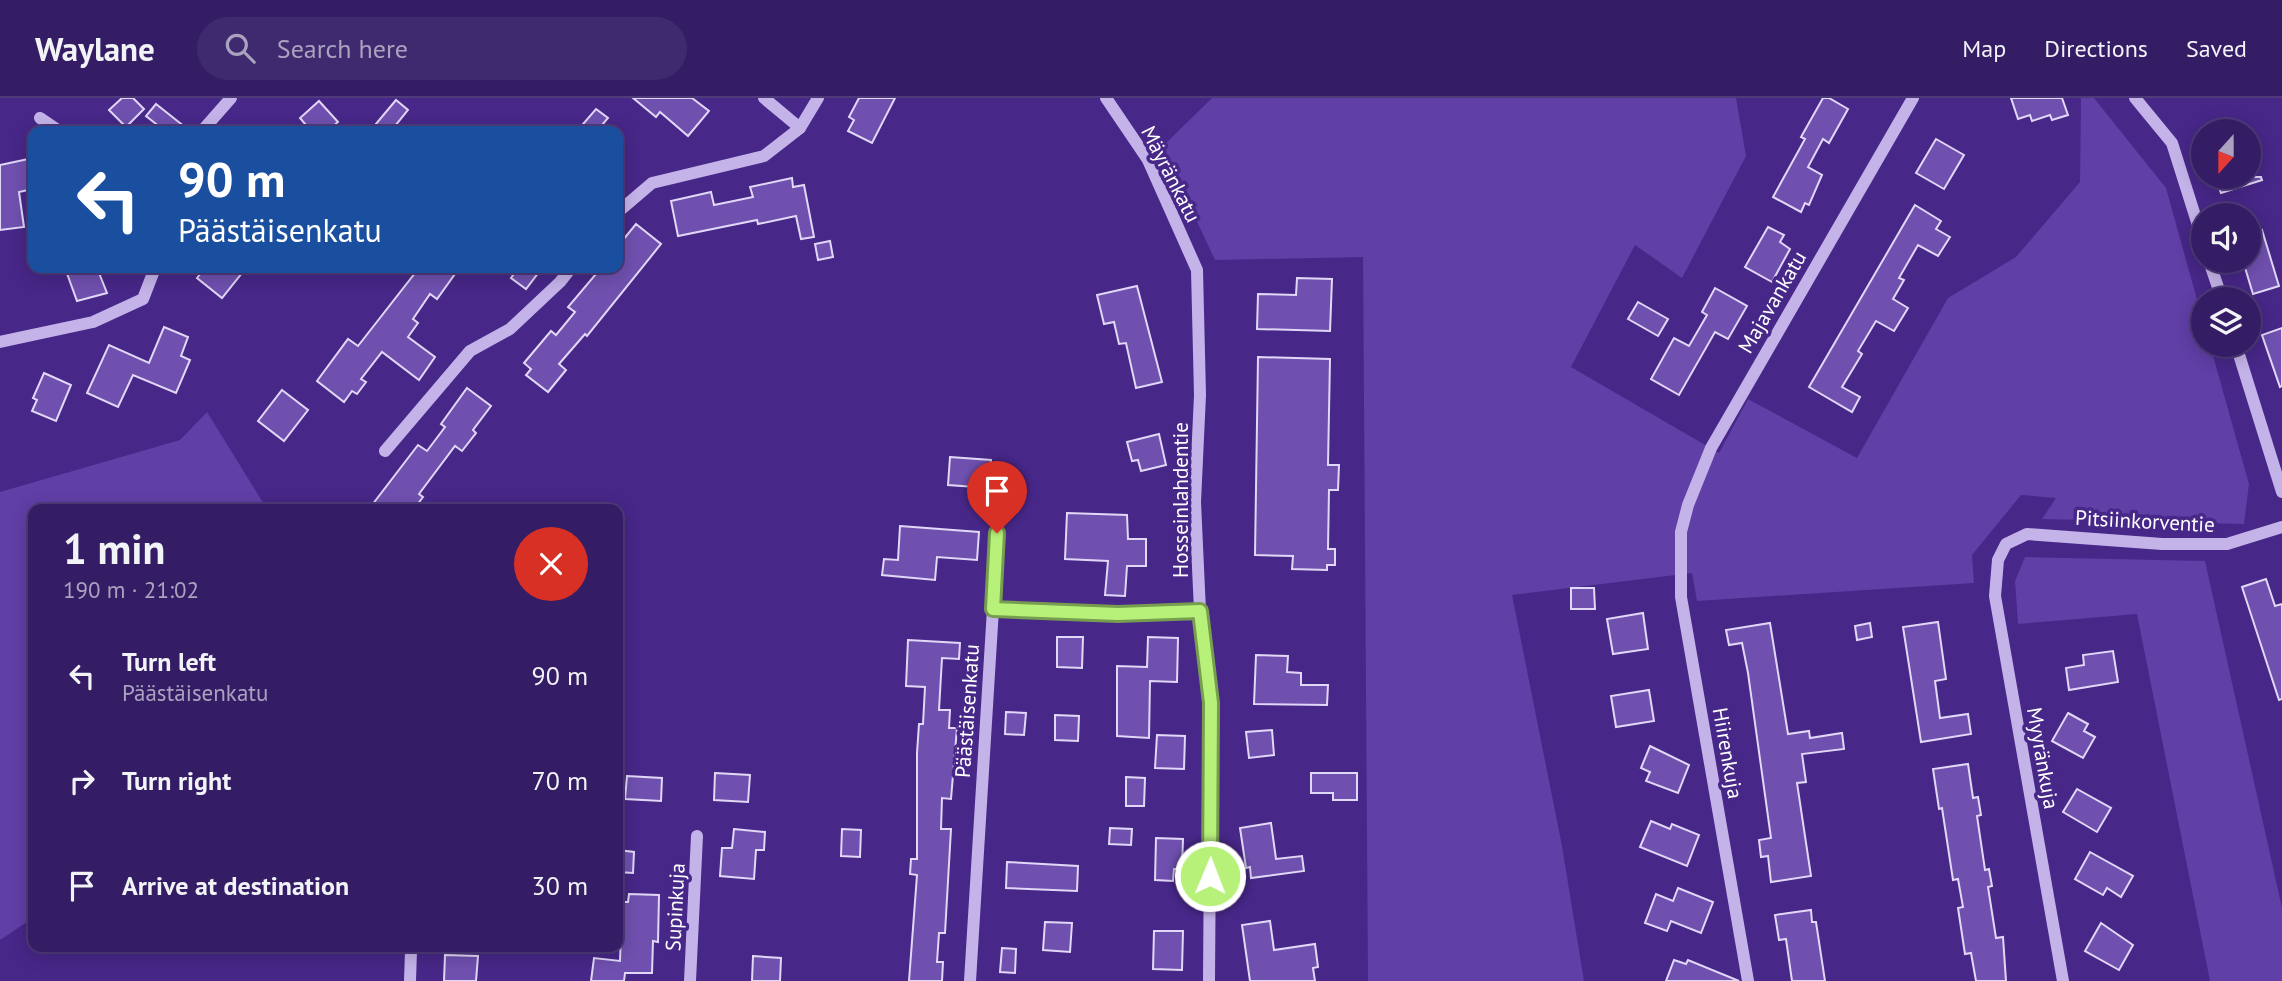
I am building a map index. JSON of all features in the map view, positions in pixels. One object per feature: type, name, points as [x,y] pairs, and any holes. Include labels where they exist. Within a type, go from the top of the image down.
[{"type":"street","points":[[206,126],[231,98]]},
{"type":"street","points":[[764,98],[800,128]]},
{"type":"street","points":[[623,208],[652,183],[764,156],[800,128],[818,98]]},
{"type":"street","name":"Mäyränkatu","points":[[1106,98],[1148,160],[1197,270]]},
{"type":"street","name":"Majavankatu","points":[[1681,531],[1688,505],[1711,447],[1913,98]]},
{"type":"street","points":[[2135,98],[2172,143],[2191,203]]},
{"type":"street","points":[[40,118],[52,126]]},
{"type":"street","name":"Hosseinlahdentie","points":[[1197,270],[1200,395],[1195,502],[1200,611],[1211,703],[1209,981]]},
{"type":"street","points":[[0,342],[93,322],[143,299],[153,273]]},
{"type":"street","points":[[385,451],[470,351],[510,329],[567,273]]},
{"type":"street","points":[[2240,357],[2282,492]]},
{"type":"street","name":"Pitsiinkorventie","points":[[2006,544],[2027,534],[2162,544],[2227,544],[2282,527]]},
{"type":"street","name":"Hiirenkuja","points":[[1681,531],[1681,597],[1748,981]]},
{"type":"street","name":"Päästäisenkatu","points":[[970,981],[997,533]]},
{"type":"street","name":"Myyränkuja","points":[[2006,544],[1998,560],[1995,596],[2063,981]]},
{"type":"street","points":[[993,609],[1118,614],[1200,611]]},
{"type":"street","name":"Supinkuja","points":[[690,981],[697,836]]},
{"type":"street","points":[[410,981],[411,952]]},
{"type":"shaded area","points":[[1212,98],[1736,98],[1746,156],[1682,278],[1635,245],[1571,367],[1719,453],[1748,399],[1857,458],[1948,298],[2016,257],[2080,182],[2081,98],[2094,98],[2166,188],[2194,287],[2191,287],[2191,357],[2213,357],[2249,484],[2244,524],[2042,519],[2056,498],[2021,495],[1972,555],[1974,583],[1697,601],[1692,573],[1512,595],[1562,846],[1584,981],[1368,981],[1363,257],[1215,260],[1162,147]]},
{"type":"shaded area","points":[[207,412],[264,504],[28,504],[28,921],[0,940],[0,492],[180,440]]},
{"type":"shaded area","points":[[2025,557],[2205,561],[2282,908],[2282,981],[2210,981],[2137,614],[2018,624],[2015,581]]},
{"type":"building","points":[[122,98],[133,98],[144,109],[127,126],[109,110]]},
{"type":"building","points":[[633,98],[692,98],[709,111],[688,136],[660,112],[656,117]]},
{"type":"building","points":[[859,98],[895,98],[872,143],[848,131],[854,120],[849,117]]},
{"type":"building","points":[[1823,98],[1829,98],[1848,109],[1829,143],[1823,139],[1808,167],[1822,175],[1809,205],[1805,203],[1801,212],[1773,197],[1805,139],[1801,137]]},
{"type":"building","points":[[2011,98],[2062,98],[2068,115],[2052,120],[2050,115],[2032,121],[2030,115],[2018,119]]},
{"type":"building","points":[[396,100],[408,110],[395,126],[374,126]]},
{"type":"building","points":[[319,101],[338,122],[333,126],[307,126],[300,118]]},
{"type":"building","points":[[156,104],[184,126],[159,126],[146,116]]},
{"type":"building","points":[[596,109],[608,118],[601,126],[583,124]]},
{"type":"building","points":[[1936,139],[1964,155],[1944,189],[1916,173]]},
{"type":"building","points":[[28,159],[28,190],[19,192],[24,227],[0,230],[0,165]]},
{"type":"building","points":[[792,178],[793,187],[804,185],[814,237],[801,239],[796,216],[758,224],[757,220],[678,236],[671,201],[711,192],[714,205],[753,197],[750,187]]},
{"type":"building","points":[[1915,205],[1941,221],[1936,229],[1950,237],[1938,256],[1918,245],[1899,278],[1904,280],[1893,299],[1908,308],[1894,331],[1876,321],[1858,351],[1862,354],[1842,387],[1860,397],[1852,412],[1809,387]]},
{"type":"building","points":[[636,224],[661,244],[587,336],[585,334],[559,364],[566,370],[548,392],[526,375],[531,369],[524,363],[551,331],[556,335],[575,312],[568,307],[597,273],[623,273],[623,240]]},
{"type":"building","points":[[1768,227],[1784,235],[1780,242],[1790,249],[1772,282],[1745,267]]},
{"type":"building","points":[[2261,230],[2279,286],[2261,292],[2261,287],[2251,287],[2247,273],[2261,273]]},
{"type":"building","points":[[830,241],[833,257],[818,260],[815,244]]},
{"type":"building","points":[[67,273],[99,273],[107,293],[77,301]]},
{"type":"building","points":[[201,273],[242,273],[222,298],[197,278]]},
{"type":"building","points":[[415,273],[455,274],[437,299],[430,294],[413,319],[418,323],[408,337],[435,357],[419,380],[382,352],[361,379],[366,382],[357,394],[352,391],[344,402],[317,381],[348,339],[358,346]]},
{"type":"building","points":[[514,273],[538,273],[526,289],[511,278]]},
{"type":"building","points":[[1297,278],[1332,279],[1330,331],[1257,329],[1258,294],[1296,295]]},
{"type":"building","points":[[1137,286],[1162,382],[1136,388],[1126,343],[1119,344],[1114,322],[1104,324],[1097,295]]},
{"type":"building","points":[[1715,288],[1747,306],[1728,339],[1715,332],[1679,395],[1651,379],[1674,338],[1689,346],[1707,315],[1702,312]]},
{"type":"building","points":[[1638,302],[1668,319],[1658,336],[1628,319]]},
{"type":"building","points":[[164,327],[188,337],[181,356],[190,360],[176,393],[133,375],[118,407],[87,393],[109,345],[149,363]]},
{"type":"building","points":[[2282,328],[2282,386],[2280,387],[2262,335]]},
{"type":"building","points":[[1258,357],[1330,359],[1328,465],[1339,465],[1338,490],[1329,490],[1328,549],[1335,549],[1335,565],[1327,565],[1327,570],[1292,569],[1293,556],[1255,555]]},
{"type":"building","points":[[44,373],[71,385],[56,421],[32,411],[37,400],[33,398]]},
{"type":"building","points":[[467,388],[491,406],[473,430],[476,433],[462,451],[455,446],[419,494],[423,497],[418,504],[373,504],[418,445],[427,451],[445,427],[441,424]]},
{"type":"building","points":[[282,390],[308,410],[284,441],[258,421]]},
{"type":"building","points":[[1159,434],[1166,465],[1141,471],[1138,460],[1132,461],[1127,442]]},
{"type":"building","points":[[950,457],[991,460],[989,488],[948,485]]},
{"type":"building","points":[[1067,513],[1127,515],[1128,539],[1146,539],[1146,566],[1127,566],[1125,596],[1105,595],[1108,561],[1065,559]]},
{"type":"building","points":[[900,526],[979,532],[977,560],[937,557],[935,580],[882,575],[884,559],[898,560]]},
{"type":"building","points":[[2266,579],[2275,606],[2282,604],[2282,699],[2279,700],[2242,587]]},
{"type":"building","points":[[1571,588],[1594,588],[1595,609],[1571,609]]},
{"type":"building","points":[[1643,613],[1648,649],[1613,654],[1607,619]]},
{"type":"building","points":[[1938,622],[1946,679],[1935,681],[1940,718],[1968,714],[1971,734],[1921,742],[1903,627]]},
{"type":"building","points":[[1770,623],[1788,734],[1809,731],[1810,738],[1842,733],[1844,749],[1802,754],[1806,782],[1797,783],[1811,876],[1771,882],[1768,856],[1761,857],[1759,840],[1771,838],[1748,673],[1742,643],[1729,645],[1726,630]]},
{"type":"building","points":[[1870,623],[1872,637],[1857,640],[1855,626]]},
{"type":"building","points":[[1057,637],[1083,637],[1082,668],[1057,667]]},
{"type":"building","points":[[1148,637],[1178,638],[1177,682],[1150,681],[1149,738],[1117,736],[1117,666],[1147,667]]},
{"type":"building","points":[[908,640],[960,643],[959,659],[942,658],[939,710],[950,710],[949,728],[957,728],[951,799],[942,798],[941,829],[951,829],[945,933],[939,933],[937,962],[943,962],[942,981],[909,981],[917,875],[910,874],[911,859],[917,859],[917,753],[919,724],[923,724],[925,687],[906,686]]},
{"type":"building","points":[[2113,651],[2118,682],[2069,690],[2066,668],[2084,665],[2083,655]]},
{"type":"building","points":[[1256,655],[1288,656],[1287,672],[1301,673],[1301,685],[1328,685],[1327,705],[1254,704]]},
{"type":"building","points":[[1649,690],[1654,721],[1616,727],[1611,696]]},
{"type":"building","points":[[1006,712],[1026,713],[1024,735],[1005,734]]},
{"type":"building","points":[[2068,713],[2088,724],[2084,731],[2095,737],[2083,758],[2052,741]]},
{"type":"building","points":[[1055,715],[1079,716],[1078,741],[1055,740]]},
{"type":"building","points":[[1272,730],[1274,755],[1249,758],[1246,732]]},
{"type":"building","points":[[1157,735],[1185,736],[1184,769],[1155,768]]},
{"type":"building","points":[[1650,746],[1689,765],[1678,793],[1646,781],[1650,772],[1641,768]]},
{"type":"building","points":[[1968,764],[1973,798],[1978,797],[1981,815],[1977,816],[1985,870],[1989,869],[1992,886],[1988,887],[1996,938],[2003,937],[2006,981],[1976,981],[1971,953],[1965,954],[1958,908],[1963,907],[1958,879],[1953,880],[1942,808],[1939,809],[1933,769]]},
{"type":"building","points":[[715,773],[750,775],[748,802],[714,800]]},
{"type":"building","points":[[1311,773],[1357,773],[1357,800],[1333,800],[1333,793],[1311,793]]},
{"type":"building","points":[[627,776],[662,778],[661,801],[625,799]]},
{"type":"building","points":[[1126,777],[1145,778],[1144,806],[1126,806]]},
{"type":"building","points":[[2077,789],[2111,808],[2097,832],[2063,812]]},
{"type":"building","points":[[1651,821],[1670,829],[1672,824],[1699,835],[1687,866],[1640,847]]},
{"type":"building","points":[[1271,823],[1276,859],[1302,856],[1304,871],[1251,878],[1250,867],[1246,868],[1240,828]]},
{"type":"building","points":[[1110,828],[1132,829],[1131,845],[1109,844]]},
{"type":"building","points":[[734,829],[765,832],[764,850],[756,850],[754,879],[720,876],[722,848],[732,848]]},
{"type":"building","points":[[842,829],[861,830],[860,857],[841,856]]},
{"type":"building","points":[[1156,838],[1183,839],[1182,869],[1174,869],[1173,881],[1155,880]]},
{"type":"building","points":[[623,851],[634,852],[633,873],[623,872]]},
{"type":"building","points":[[2090,852],[2133,876],[2121,897],[2107,888],[2103,895],[2075,879]]},
{"type":"building","points":[[1007,862],[1078,866],[1077,891],[1006,888]]},
{"type":"building","points":[[1678,888],[1713,902],[1701,933],[1671,921],[1667,931],[1645,923],[1656,894],[1673,901]]},
{"type":"building","points":[[629,894],[659,895],[658,942],[653,941],[652,973],[625,973],[624,981],[591,981],[594,958],[620,961],[620,952],[623,952],[623,902],[628,902]]},
{"type":"building","points":[[1811,910],[1812,922],[1816,922],[1825,981],[1792,981],[1786,939],[1779,940],[1775,915]]},
{"type":"building","points":[[1270,921],[1274,950],[1315,944],[1318,967],[1313,968],[1315,981],[1250,981],[1242,925]]},
{"type":"building","points":[[1045,922],[1072,923],[1070,952],[1043,950]]},
{"type":"building","points":[[2101,923],[2133,945],[2119,970],[2085,951]]},
{"type":"building","points":[[1154,931],[1183,931],[1182,970],[1153,969]]},
{"type":"building","points":[[1002,948],[1016,949],[1015,973],[1000,972]]},
{"type":"building","points":[[445,955],[478,956],[476,981],[444,981]]},
{"type":"building","points":[[753,956],[781,958],[780,981],[752,981]]},
{"type":"building","points":[[1674,960],[1686,964],[1688,960],[1739,981],[1666,981]]},
{"type":"route","points":[[997,533],[993,609],[1118,614],[1200,611],[1211,703],[1210,876]]}]
